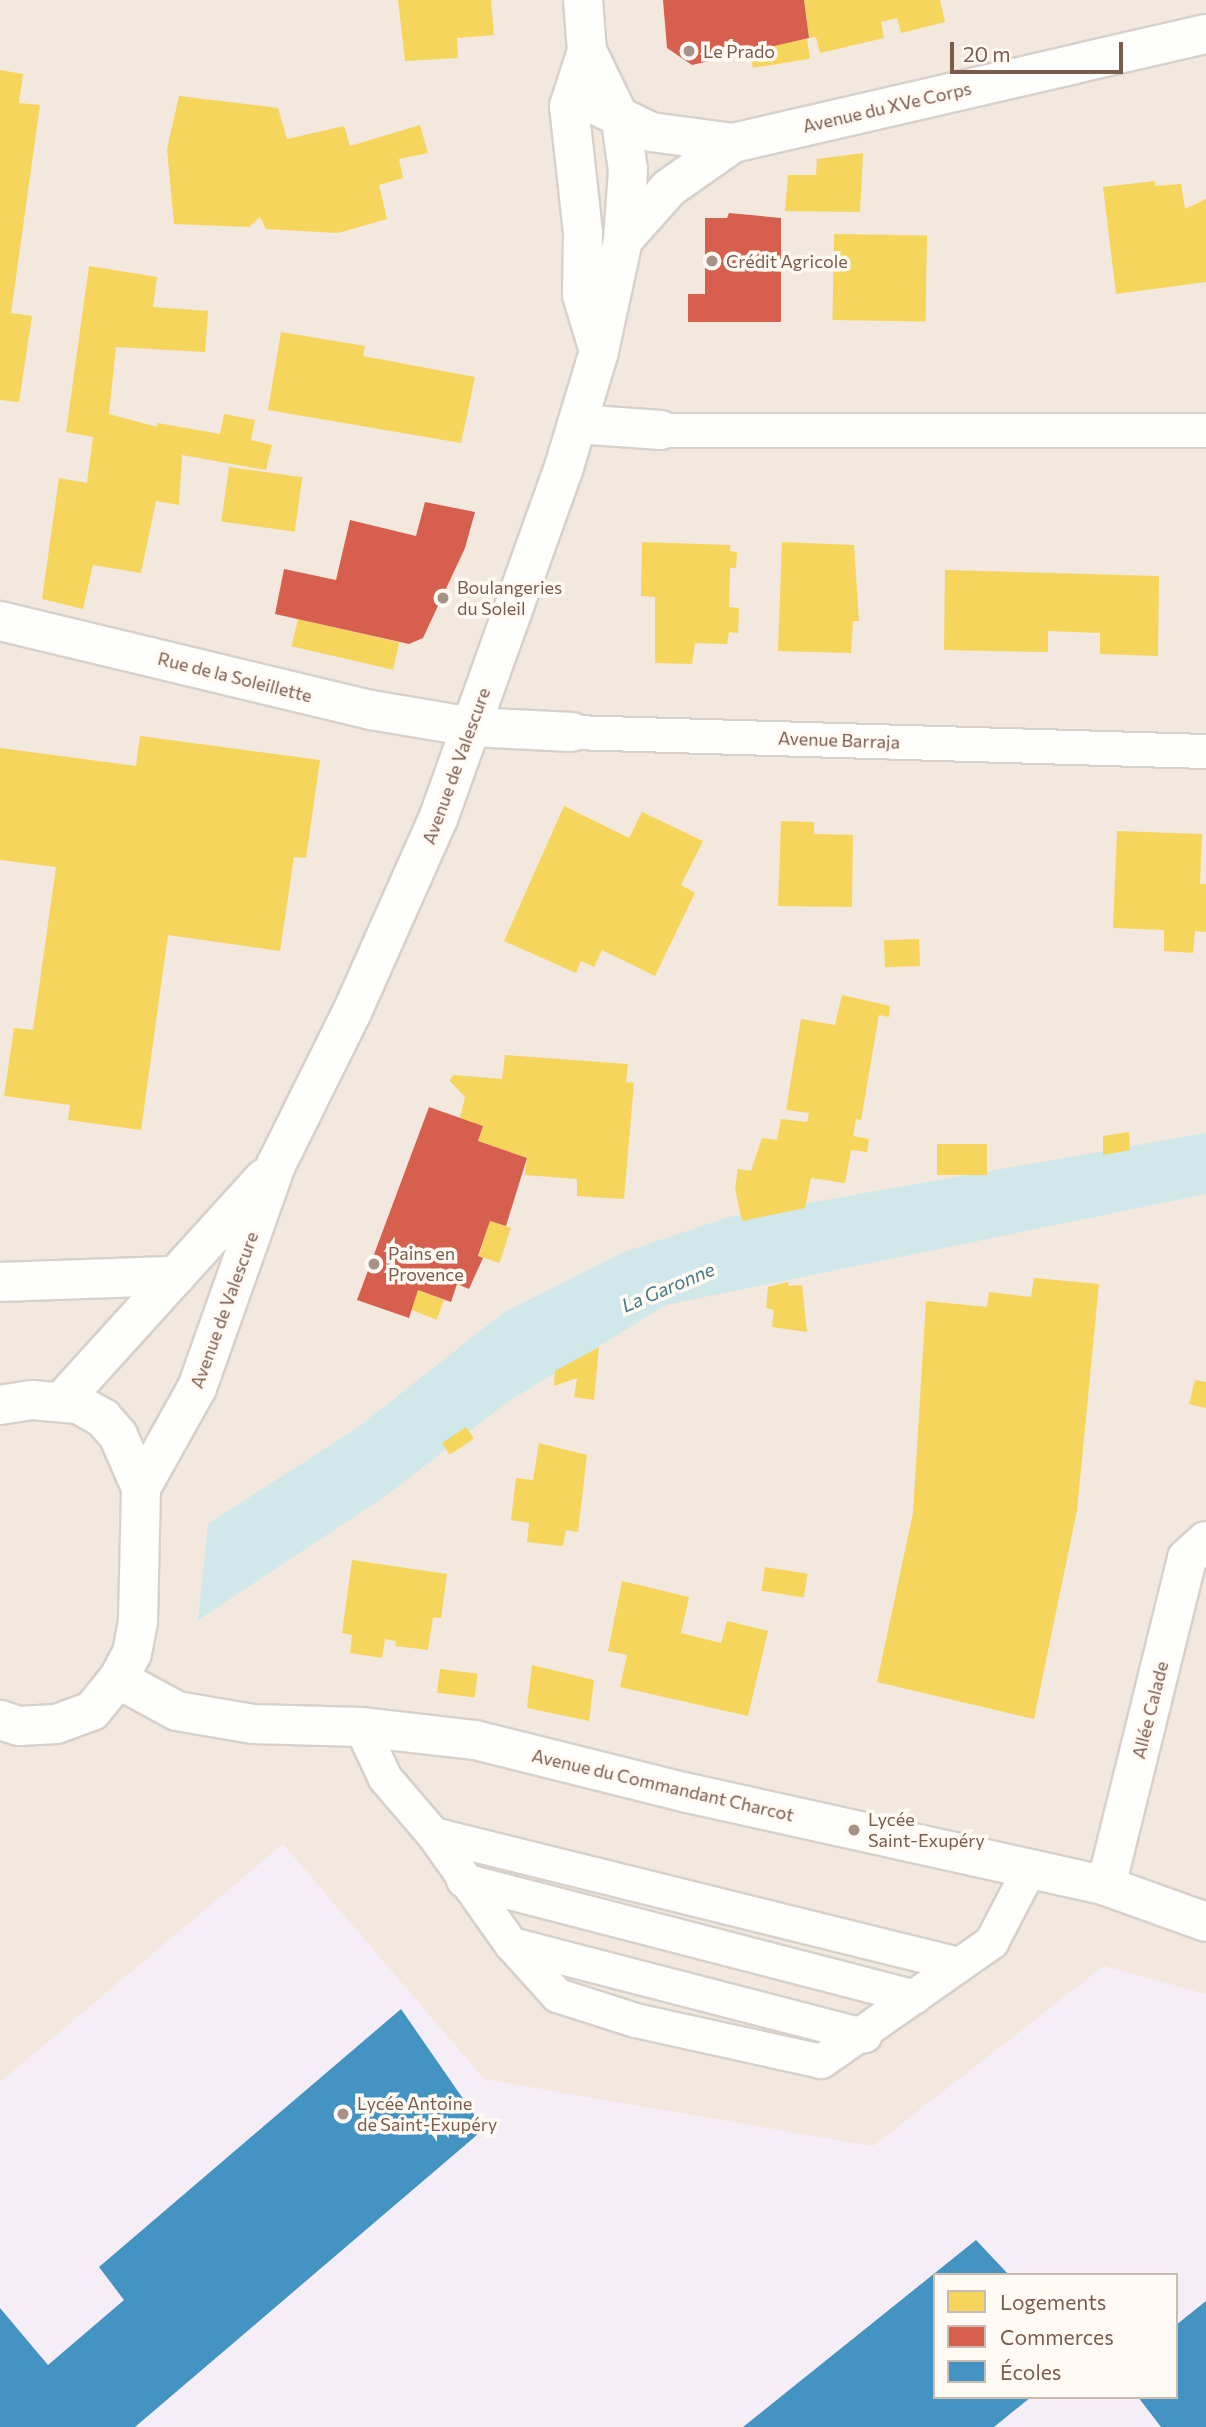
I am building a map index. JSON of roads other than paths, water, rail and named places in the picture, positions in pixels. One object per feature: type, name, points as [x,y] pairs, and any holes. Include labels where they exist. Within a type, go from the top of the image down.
[{"type":"main road","name":"Avenue de Valescure","points":[[583,0],[582,67],[569,106],[583,233],[582,295],[599,351]]},
{"type":"main road","name":"Avenue du XVe Corps","points":[[621,121],[691,141],[733,143],[1206,34]]},
{"type":"main road","name":"Avenue de Valescure","points":[[141,1488],[197,1388],[276,1165],[352,1012],[438,819],[577,424],[599,351],[623,240],[628,170],[621,121],[582,67]]},
{"type":"main road","name":"Avenue du XVe Corps","points":[[623,240],[669,188],[733,143]]},
{"type":"main road","points":[[577,424],[661,430]]},
{"type":"main road","name":"Rue de la Soleillette","points":[[0,621],[371,710],[471,727]]},
{"type":"main road","name":"Avenue Barraja","points":[[471,727],[572,732]]},
{"type":"main road","name":"Avenue de Valescure","points":[[63,1400],[276,1165]]},
{"type":"main road","points":[[0,1282],[176,1276]]},
{"type":"main road","points":[[0,1720],[19,1726],[56,1724],[92,1711],[118,1679],[132,1653],[138,1622],[141,1488],[118,1435],[103,1418],[63,1400],[2,1401]]},
{"type":"main road","name":"Allée Calade","points":[[1106,1886],[1187,1558],[1206,1541]]},
{"type":"main road","name":"Avenue du Commandant Charcot","points":[[118,1679],[177,1711],[253,1724],[361,1727],[475,1740],[1106,1886],[1206,1922]]},
{"type":"lane","points":[[661,430],[1206,430]]},
{"type":"lane","name":"Avenue Barraja","points":[[572,732],[1206,751]]},
{"type":"lane","points":[[361,1727],[385,1778],[433,1834],[463,1880],[511,1944],[557,1995],[635,2020],[821,2061],[863,2035],[991,1942],[1029,1869]]},
{"type":"lane","points":[[433,1834],[958,1964]]},
{"type":"lane","points":[[463,1880],[914,1997]]},
{"type":"water","name":"La Garonne","points":[[1206,1133],[1206,1194],[666,1305],[509,1401],[384,1497],[198,1620],[208,1524],[357,1428],[503,1313],[624,1252],[729,1217]]},
{"type":"place","name":"Le Prado","points":[[689,51]]},
{"type":"place","name":"Crédit Agricole","points":[[712,261]]},
{"type":"place","name":"Boulangeries du Soleil","points":[[443,598]]},
{"type":"place","name":"Pains en Provence","points":[[374,1264]]},
{"type":"place","name":"Lycée Saint-Exupéry","points":[[854,1830]]},
{"type":"place","name":"Lycée Antoine de Saint-Exupéry","points":[[343,2114]]}]
